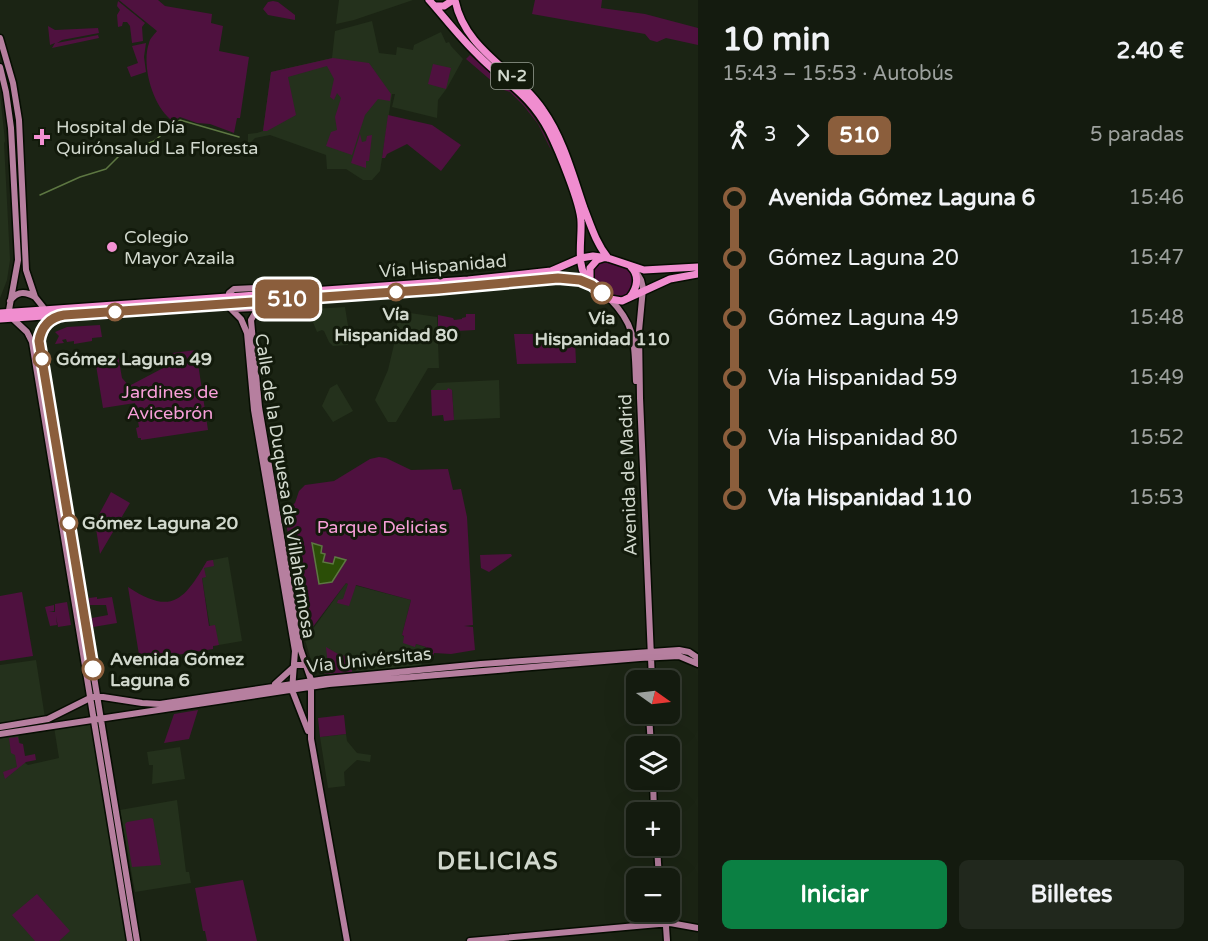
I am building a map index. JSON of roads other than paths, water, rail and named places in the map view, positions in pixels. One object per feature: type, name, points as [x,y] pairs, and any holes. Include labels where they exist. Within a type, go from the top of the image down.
[{"type":"highway","name":"N-2","points":[[429,0],[476,53],[534,106],[549,130],[563,158],[581,215],[581,258],[584,276],[592,285]]},
{"type":"highway","name":"N-2","points":[[454,0],[461,21],[476,44],[525,87],[544,111],[594,237],[607,257]]},
{"type":"highway","points":[[436,6],[447,5],[454,0]]},
{"type":"highway","name":"Vía Hispanidad","points":[[0,313],[44,320],[531,274],[556,270],[581,258],[593,256],[607,257],[633,268],[658,270],[698,267]]},
{"type":"highway","points":[[592,285],[589,278],[590,268],[597,260],[607,257]]},
{"type":"highway","points":[[628,299],[636,285],[633,268]]},
{"type":"highway","points":[[610,299],[619,301],[628,299],[676,277],[698,274]]},
{"type":"highway","name":"Vía Hispanidad","points":[[280,297],[558,278],[575,279],[592,285],[610,299]]},
{"type":"highway","name":"Vía Hispanidad","points":[[44,320],[58,316],[229,303]]},
{"type":"highway","name":"Vía Hispanidad","points":[[0,319],[11,315]]},
{"type":"main road","points":[[0,38],[18,109],[25,261],[27,276],[44,320],[40,345],[93,697]]},
{"type":"main road","points":[[0,67],[10,121],[15,204],[17,265],[10,301],[11,315],[27,332],[32,342],[136,941]]},
{"type":"main road","name":"Avenida de Madrid","points":[[633,268],[641,280],[643,292],[639,331],[640,391],[650,670]]},
{"type":"main road","points":[[10,301],[15,295],[23,293],[35,297]]},
{"type":"main road","name":"Vía Hispanidad","points":[[229,303],[258,308],[277,307],[280,297]]},
{"type":"main road","name":"Avenida de Madrid","points":[[610,299],[627,319],[633,338],[649,654]]},
{"type":"main road","name":"Calle de la Duquesa de Villahermosa","points":[[229,303],[242,321],[247,333],[256,421],[295,651],[291,686],[311,739]]},
{"type":"main road","name":"Calle de la Duquesa de Villahermosa","points":[[258,308],[252,314],[251,320],[259,407],[300,648],[311,683],[311,739],[347,941]]},
{"type":"main road","points":[[27,332],[37,333],[44,320]]},
{"type":"main road","points":[[649,654],[682,651],[698,658]]},
{"type":"main road","points":[[649,654],[679,656],[698,664]]},
{"type":"main road","name":"Vía Univérsitas","points":[[0,734],[311,683],[649,654]]},
{"type":"main road","points":[[274,686],[294,666],[305,665]]},
{"type":"main road","name":"Vía Univérsitas","points":[[93,697],[142,704],[160,704],[274,686],[291,686]]},
{"type":"main road","points":[[0,727],[48,719],[93,697]]},
{"type":"main road","points":[[111,716],[117,706],[112,698]]},
{"type":"main road","points":[[297,705],[304,707],[310,701]]},
{"type":"main road","points":[[77,705],[74,713],[80,721]]},
{"type":"main road","points":[[97,719],[130,941]]},
{"type":"main road","points":[[470,941],[676,923],[698,928]]},
{"type":"main road","points":[[664,924],[666,941]]},
{"type":"waterway","points":[[40,195],[80,177],[106,169],[121,154],[154,141],[180,120],[239,137]]},
{"type":"place","name":"Hospital de Día Quirónsalud La Floresta","points":[[42,137]]},
{"type":"place","name":"Colegio Mayor Azaila","points":[[112,247]]},
{"type":"place","name":"Vía Hispanidad 80","points":[[396,292]]},
{"type":"place","name":"Vía Hispanidad 110","points":[[602,293]]},
{"type":"place","name":"Gómez Laguna 49","points":[[42,359]]},
{"type":"place","name":"Gómez Laguna 20","points":[[69,523]]},
{"type":"place","name":"Avenida Gómez Laguna 6","points":[[93,669]]},
{"type":"district","name":"DELICIAS","points":[[498,861]]},
{"type":"park label","name":"Jardines de Avicebrón","points":[[170,402]]},
{"type":"park label","name":"Parque Delicias","points":[[382,527]]}]
